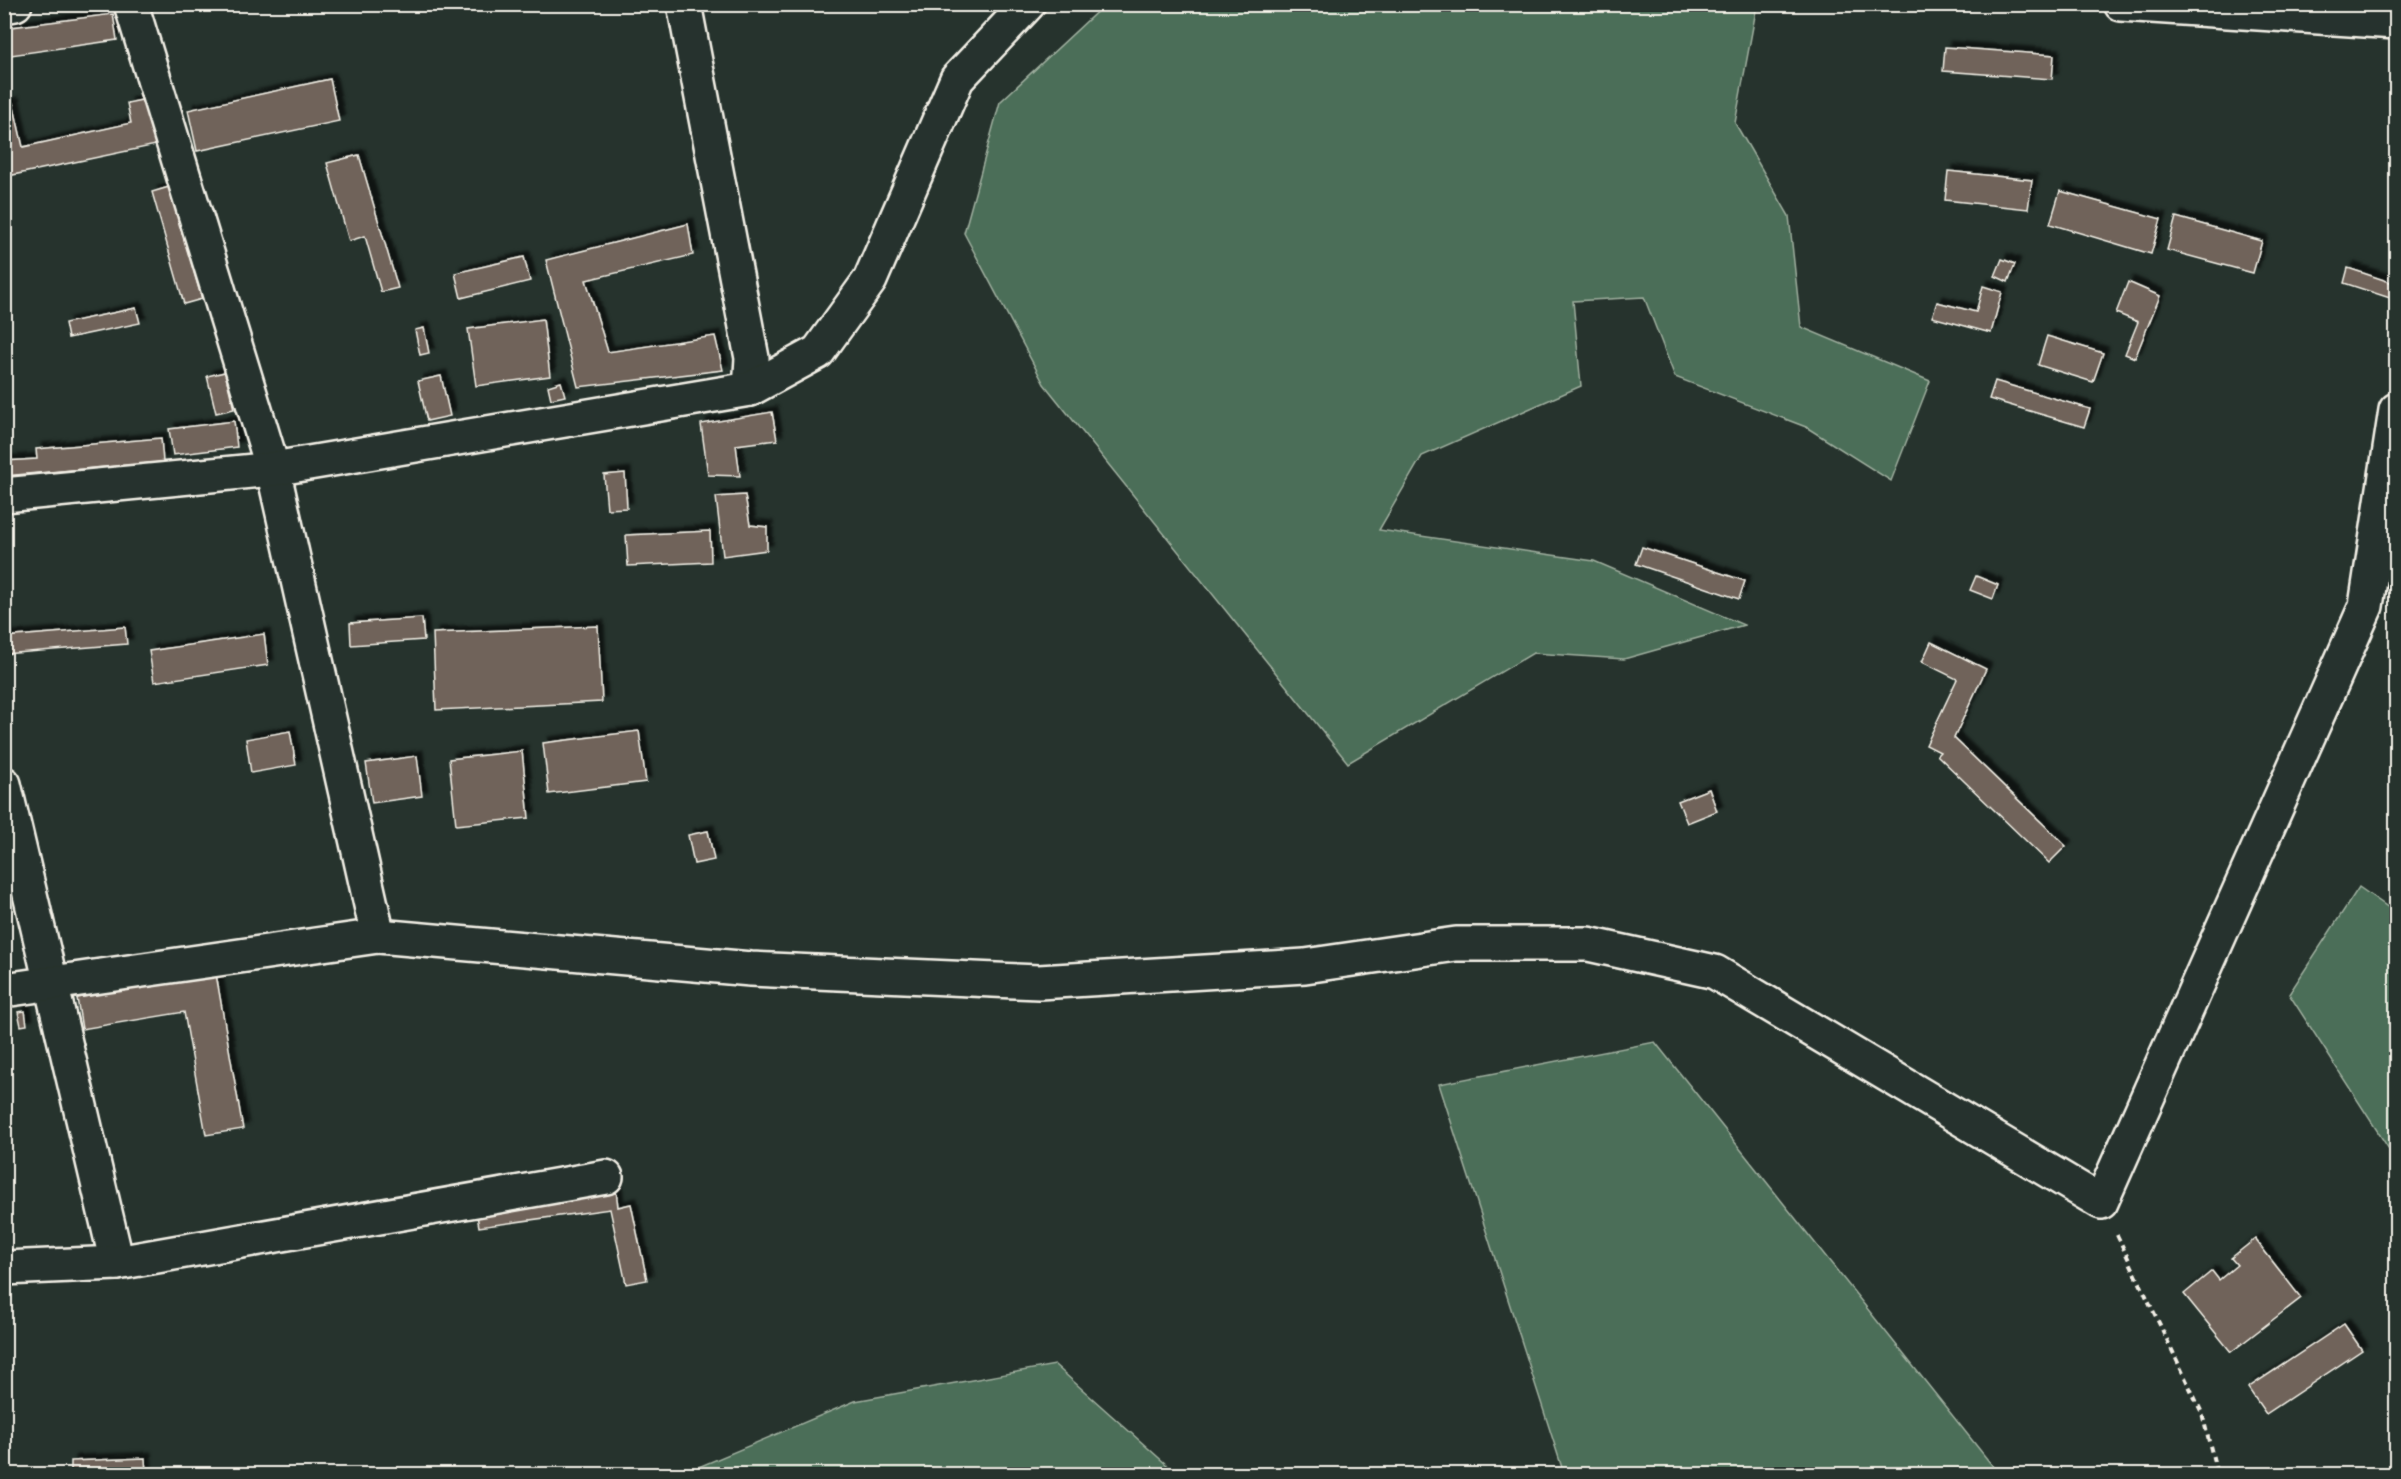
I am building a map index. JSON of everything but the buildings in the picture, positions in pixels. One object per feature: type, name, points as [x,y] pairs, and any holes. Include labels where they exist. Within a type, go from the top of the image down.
[{"type":"street","points":[[4,6],[15,4]]},
{"type":"street","points":[[131,4],[273,469],[378,936]]},
{"type":"street","points":[[684,4],[752,358],[750,389]]},
{"type":"street","points":[[4,495],[273,469],[750,389],[818,352],[870,280],[957,79],[1029,4]]},
{"type":"street","points":[[2121,4],[2397,22]]},
{"type":"street","points":[[4,990],[378,936],[751,969],[1039,982],[1305,966],[1456,944],[1588,944],[1715,972],[2101,1202],[2366,606],[2397,410]]},
{"type":"street","points":[[4,784],[117,1263]]},
{"type":"street","points":[[4,1268],[117,1263],[606,1177]]},
{"type":"path","points":[[2101,1202],[2202,1413],[2217,1474]]},
{"type":"green space","points":[[1104,5],[1757,5],[1735,123],[1789,216],[1801,327],[1930,381],[1891,481],[1806,427],[1675,377],[1644,297],[1573,301],[1581,386],[1422,456],[1379,530],[1594,561],[1744,625],[1624,659],[1533,653],[1348,763],[1044,384],[964,233],[1000,102]]},
{"type":"green space","points":[[2359,887],[2396,913],[2396,1160],[2289,994]]},
{"type":"green space","points":[[1655,1042],[1999,1474],[1564,1474],[1439,1084]]},
{"type":"green space","points":[[1055,1365],[1177,1474],[682,1474],[855,1401]]}]
